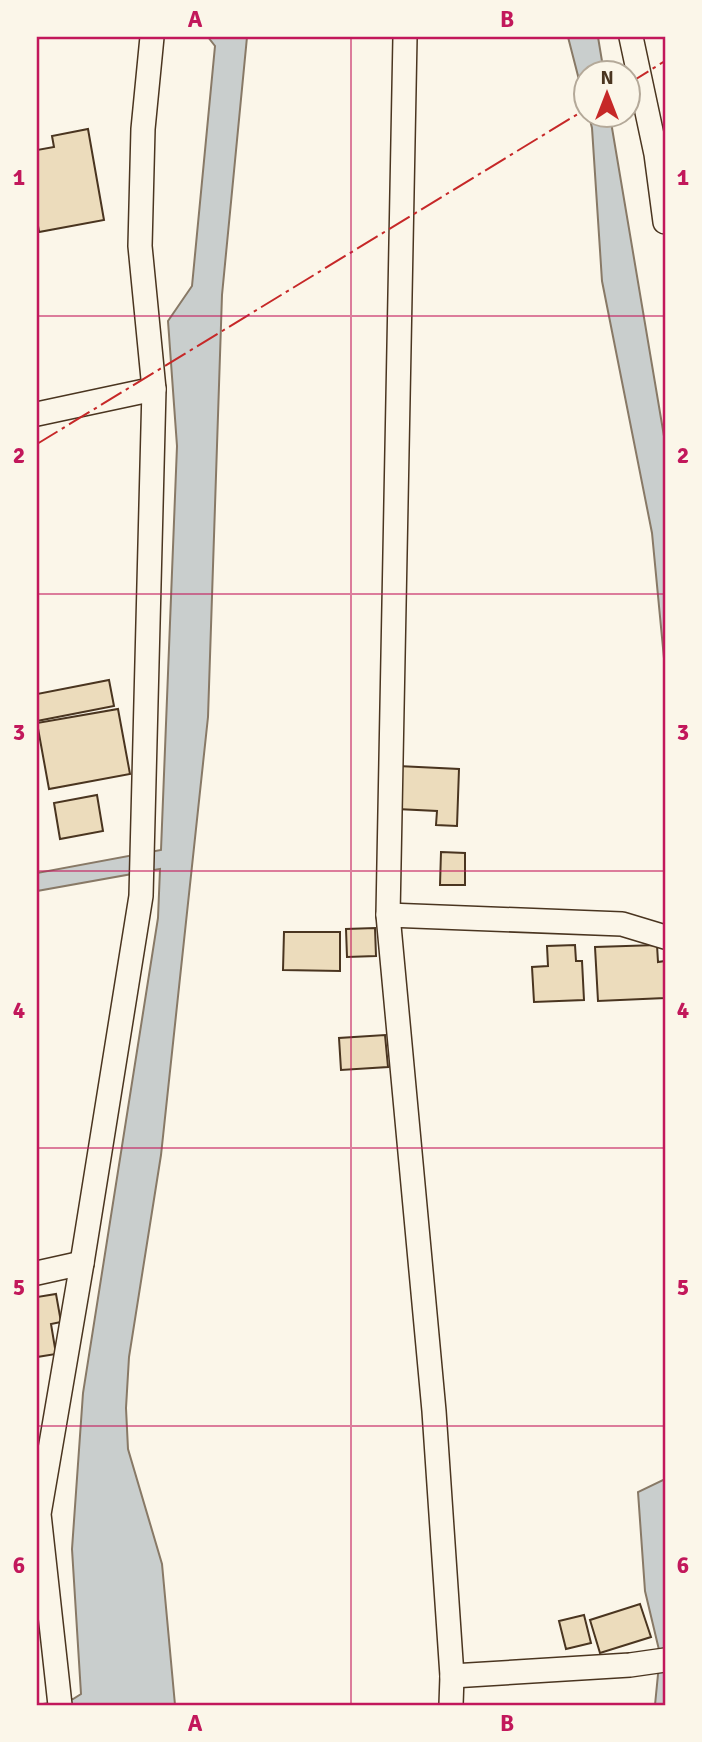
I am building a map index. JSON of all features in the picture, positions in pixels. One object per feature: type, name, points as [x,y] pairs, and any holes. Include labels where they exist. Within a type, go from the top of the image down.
[{"type":"street","points":[[60,1700],[39,1514],[141,896],[154,389],[140,246],[143,129],[152,37]]},
{"type":"street","points":[[405,37],[388,915],[434,1411],[452,1676],[451,1705]]},
{"type":"street","points":[[631,37],[661,154],[665,222]]},
{"type":"street","points":[[37,414],[154,389]]},
{"type":"street","points":[[388,915],[622,924],[665,937]]},
{"type":"street","points":[[37,1273],[82,1263]]},
{"type":"street","points":[[452,1676],[659,1661]]},
{"type":"shaded area","points":[[208,37],[247,37],[222,295],[208,717],[161,1155],[129,1357],[126,1408],[128,1449],[162,1564],[175,1705],[37,1705],[73,1699],[81,1694],[72,1549],[83,1393],[158,918],[160,869],[37,891],[37,873],[161,850],[177,446],[168,321],[192,286],[215,46]]},
{"type":"shaded area","points":[[568,37],[598,37],[602,60],[574,60]]},
{"type":"shaded area","points":[[592,130],[612,130],[665,442],[665,669],[652,533],[602,281]]},
{"type":"shaded area","points":[[665,1479],[665,1705],[655,1705],[660,1654],[645,1591],[638,1492]]},
{"type":"building","points":[[88,129],[104,220],[39,232],[37,150],[54,147],[52,136]]},
{"type":"building","points":[[109,680],[114,706],[37,721],[37,694]]},
{"type":"building","points":[[118,709],[130,774],[49,789],[37,723]]},
{"type":"building","points":[[398,766],[459,769],[457,826],[436,825],[437,811],[397,809]]},
{"type":"building","points":[[97,795],[103,831],[60,839],[54,803]]},
{"type":"building","points":[[441,852],[465,853],[465,885],[440,885]]},
{"type":"building","points":[[375,928],[376,956],[347,957],[346,929]]},
{"type":"building","points":[[284,932],[340,932],[340,971],[283,970]]},
{"type":"building","points":[[575,945],[576,961],[582,961],[584,1000],[534,1002],[532,967],[548,966],[547,946]]},
{"type":"building","points":[[657,945],[658,962],[665,961],[665,998],[598,1001],[595,947]]},
{"type":"building","points":[[385,1035],[388,1067],[341,1070],[339,1038]]},
{"type":"building","points":[[56,1294],[61,1322],[51,1324],[56,1354],[37,1357],[37,1297]]},
{"type":"building","points":[[640,1604],[651,1637],[600,1653],[590,1620]]},
{"type":"building","points":[[584,1615],[591,1643],[566,1649],[559,1621]]},
{"type":"power","points":[[642,75],[665,61]]},
{"type":"power","points":[[37,444],[572,118]]}]
